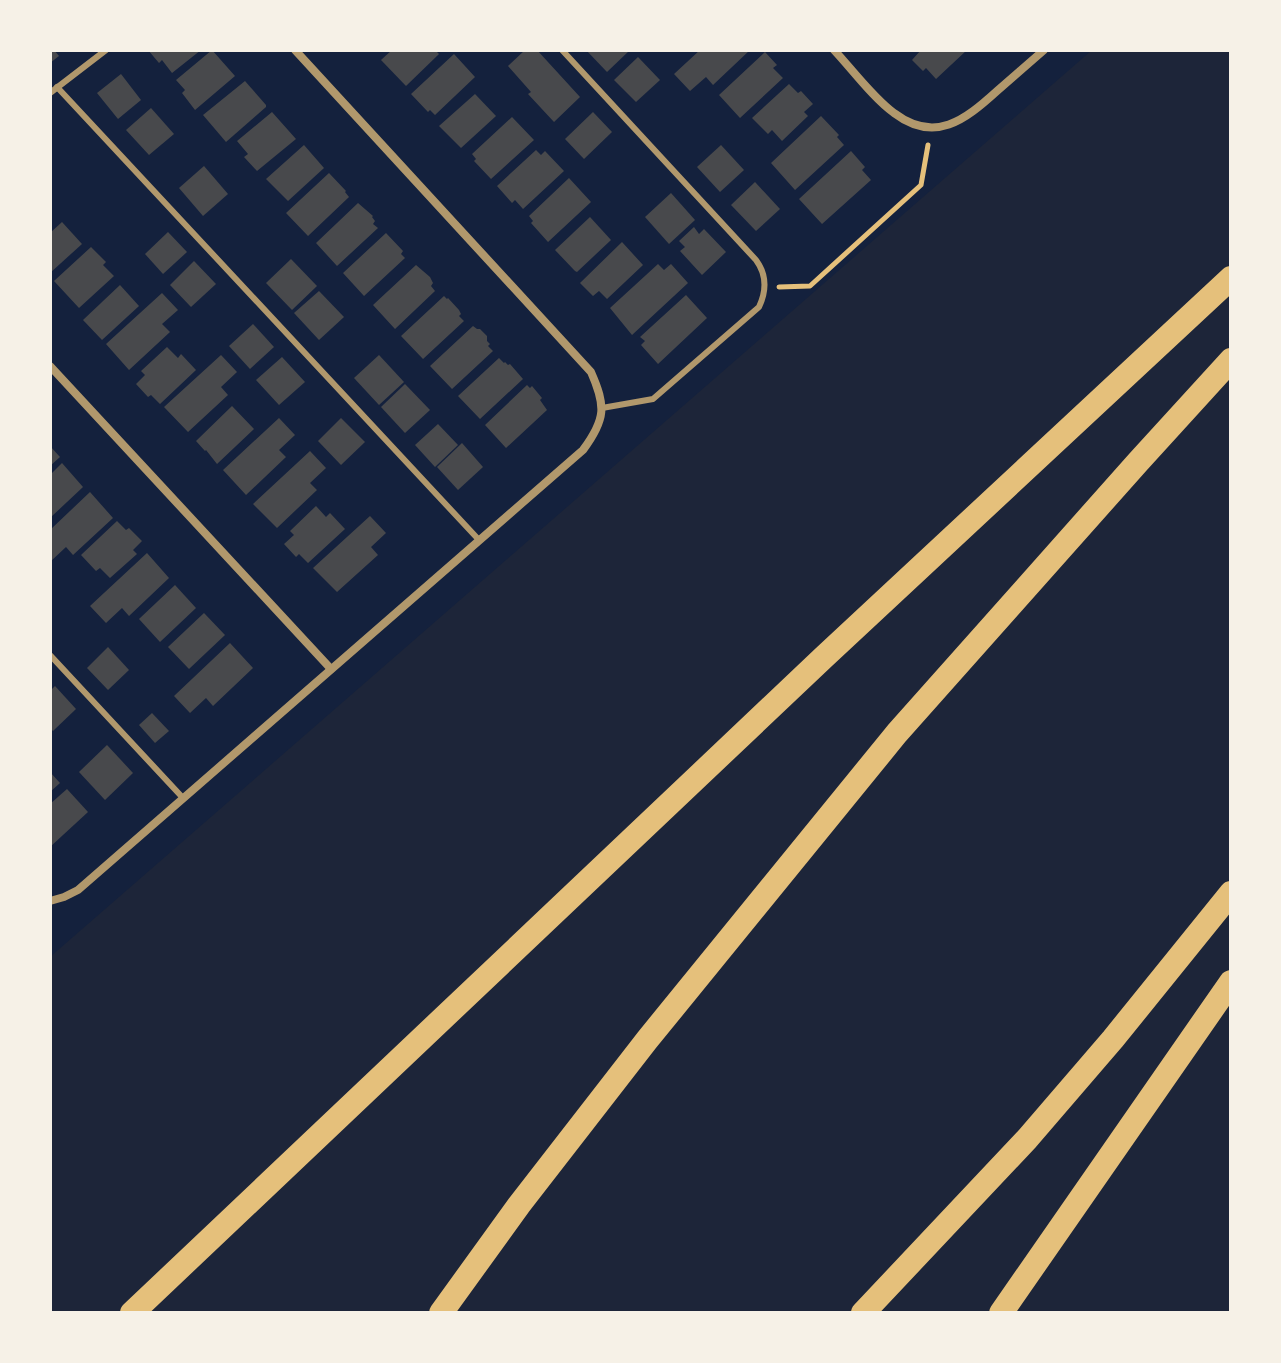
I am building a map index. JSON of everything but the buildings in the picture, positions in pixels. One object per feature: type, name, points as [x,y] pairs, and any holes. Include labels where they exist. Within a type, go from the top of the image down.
[{"type":"highway","points":[[132,1313],[824,657],[1231,278]]},
{"type":"highway","points":[[441,1313],[519,1205],[647,1040],[897,733],[1231,360]]},
{"type":"highway","points":[[863,1313],[1027,1139],[1231,893]]},
{"type":"highway","points":[[1001,1313],[1231,982]]},
{"type":"street","points":[[50,901],[78,890],[583,450],[600,423],[601,395],[591,372],[295,50]]},
{"type":"street","points":[[834,50],[890,111],[907,123],[921,127],[952,124],[974,112],[1044,50]]},
{"type":"street","points":[[50,366],[331,669]]},
{"type":"lane","points":[[50,93],[106,50]]},
{"type":"lane","points":[[562,50],[756,260],[762,268],[766,287],[759,307],[653,399],[602,408]]},
{"type":"lane","points":[[57,87],[479,540]]},
{"type":"lane","points":[[50,655],[183,798]]},
{"type":"path","points":[[766,287],[810,286],[921,185],[931,127]]},
{"type":"shaded area","points":[[1092,50],[1231,50],[1231,1313],[50,1313],[50,957]]}]
